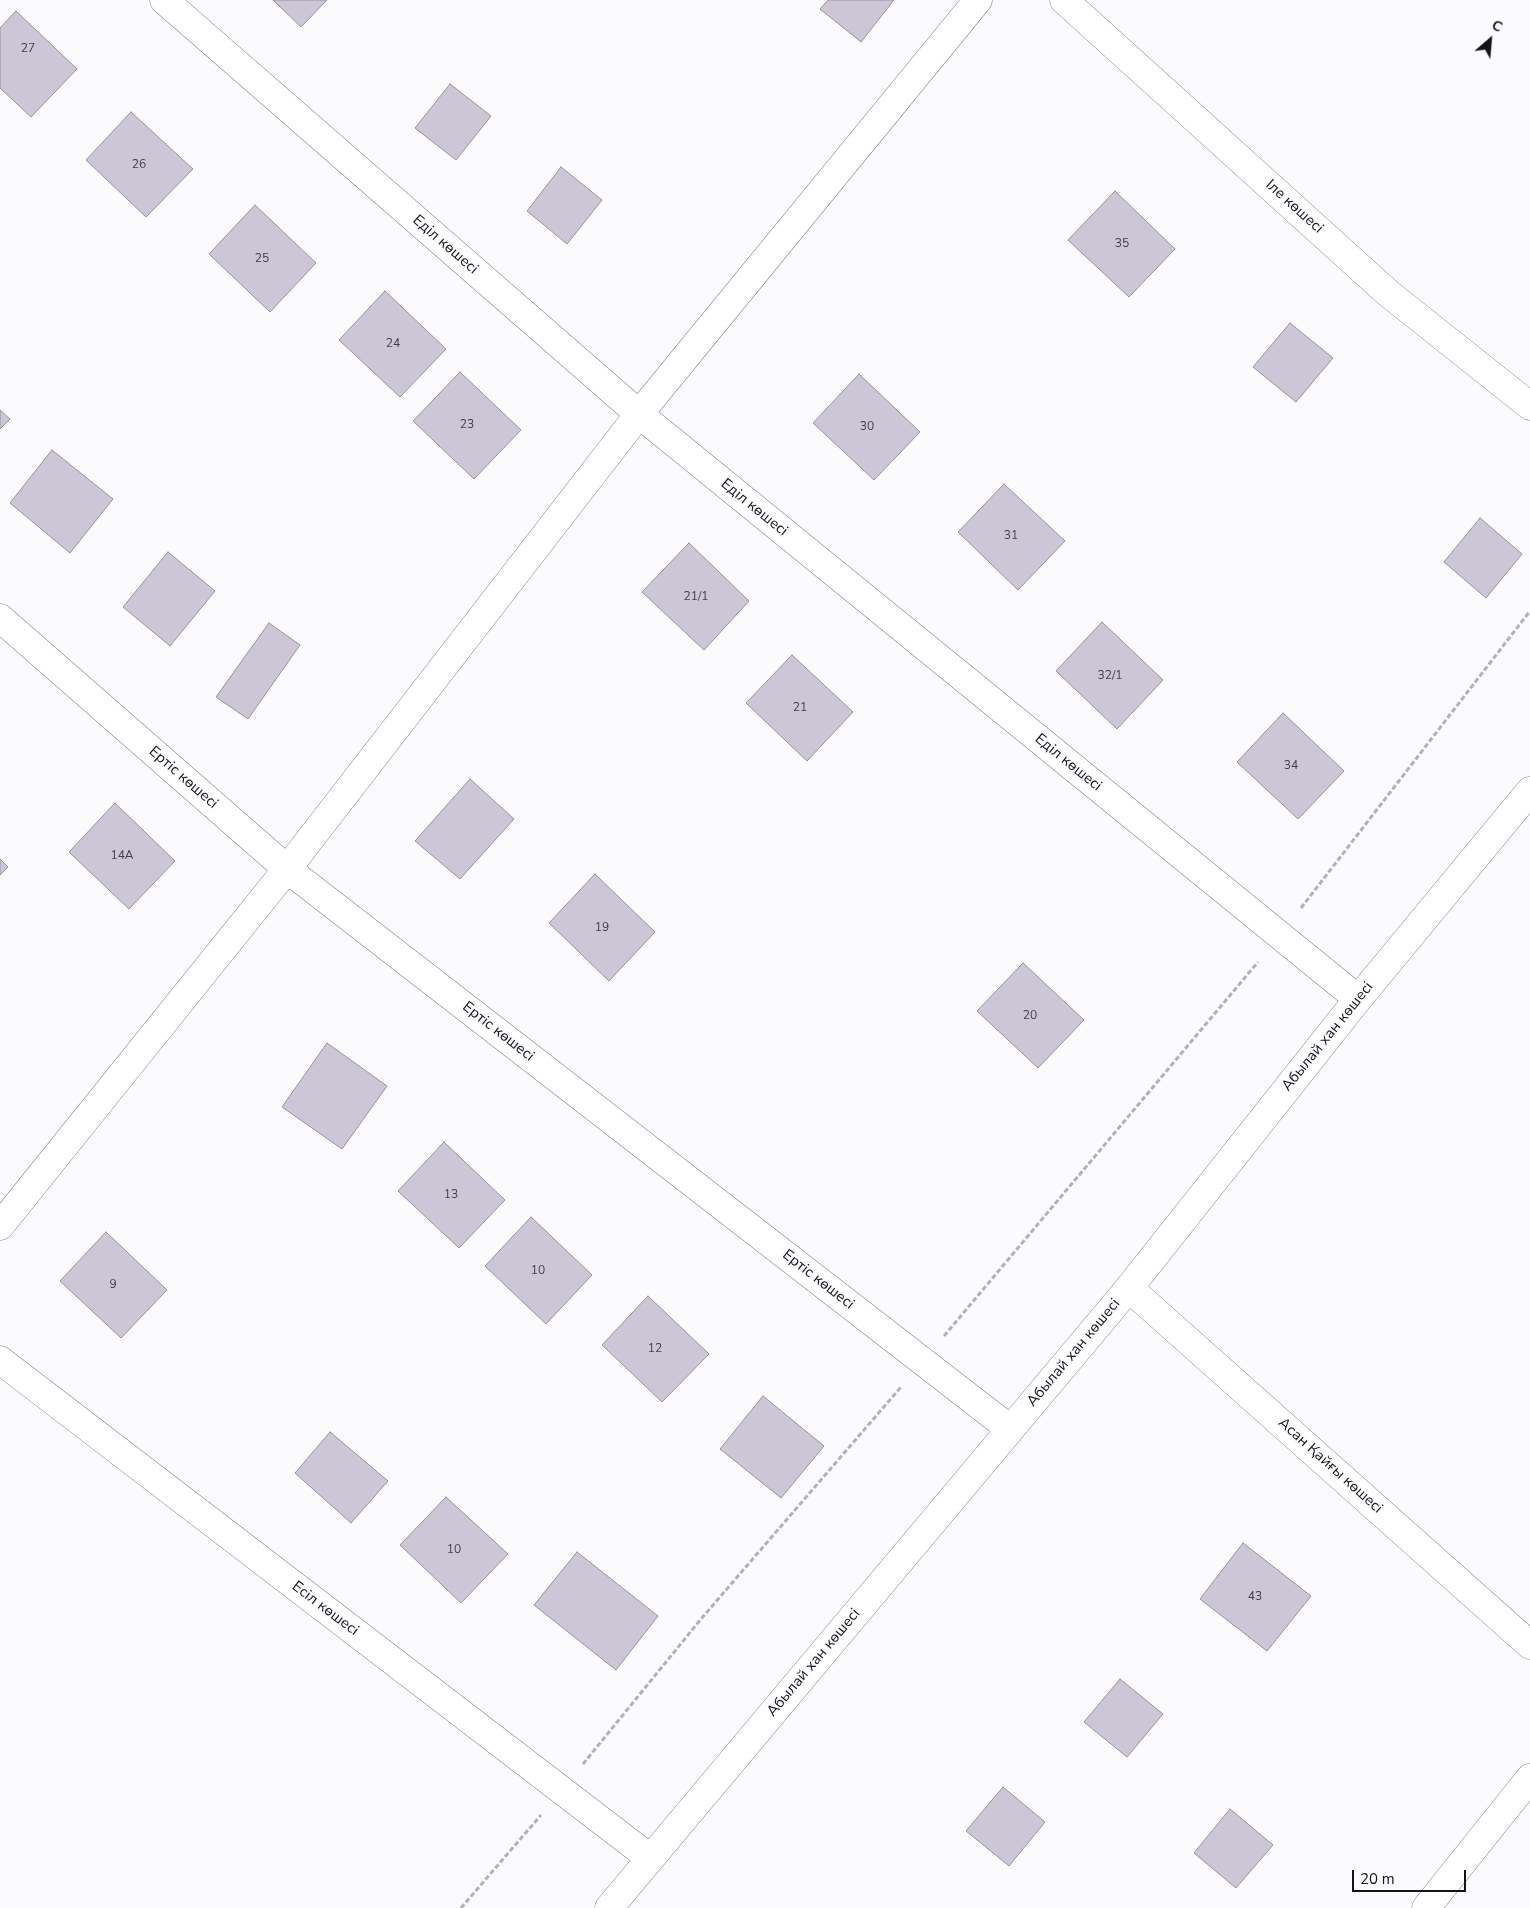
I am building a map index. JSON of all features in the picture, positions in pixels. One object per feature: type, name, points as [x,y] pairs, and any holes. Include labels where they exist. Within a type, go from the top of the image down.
[{"type":"street","name":"Еділ көшесі","points":[[164,0],[639,414],[1358,998]]},
{"type":"street","points":[[0,1226],[287,869],[639,414],[978,0]]},
{"type":"street","name":"Іле көшесі","points":[[1064,0],[1388,293],[1530,406]]},
{"type":"street","name":"Ертіс көшесі","points":[[0,618],[287,869],[1010,1429]]},
{"type":"street","name":"Абылай хан көшесі","points":[[610,1908],[1129,1288],[1358,998],[1530,790]]},
{"type":"street","name":"Асан Қайғы көшесі","points":[[1129,1288],[1530,1645]]},
{"type":"street","name":"Есіл көшесі","points":[[0,1360],[650,1858]]},
{"type":"street","points":[[1426,1908],[1530,1778]]},
{"type":"path","points":[[461,1908],[562,1791],[701,1618],[923,1361],[1280,936],[1530,611]]},
{"type":"building","points":[[273,0],[327,0],[301,27]]},
{"type":"building","points":[[828,0],[894,0],[861,42],[820,9]]},
{"type":"building","points":[[16,11],[77,69],[31,117],[0,88],[0,28]]},
{"type":"building","points":[[450,84],[491,116],[456,160],[415,128]]},
{"type":"building","points":[[131,112],[193,169],[146,217],[86,160]]},
{"type":"building","points":[[561,167],[602,200],[567,244],[527,211]]},
{"type":"building","points":[[1115,191],[1175,249],[1129,297],[1068,240]]},
{"type":"building","points":[[255,205],[316,263],[270,312],[209,254]]},
{"type":"building","points":[[385,291],[446,349],[400,397],[339,340]]},
{"type":"building","points":[[1290,323],[1333,358],[1296,402],[1253,367]]},
{"type":"building","points":[[460,372],[521,430],[474,479],[413,421]]},
{"type":"building","points":[[859,374],[920,432],[874,480],[813,423]]},
{"type":"building","points":[[0,410],[10,419],[0,429]]},
{"type":"building","points":[[52,450],[113,499],[70,553],[10,503]]},
{"type":"building","points":[[1004,484],[1065,541],[1018,590],[958,532]]},
{"type":"building","points":[[1480,518],[1522,554],[1486,598],[1444,562]]},
{"type":"building","points":[[689,543],[749,601],[704,650],[642,592]]},
{"type":"building","points":[[168,552],[215,591],[170,646],[123,607]]},
{"type":"building","points":[[1102,622],[1163,680],[1117,729],[1056,671]]},
{"type":"building","points":[[269,623],[300,645],[248,719],[216,697]]},
{"type":"building","points":[[792,655],[853,712],[807,761],[746,703]]},
{"type":"building","points":[[1283,713],[1344,771],[1298,819],[1237,762]]},
{"type":"building","points":[[470,779],[514,819],[460,879],[415,841]]},
{"type":"building","points":[[115,803],[175,861],[129,909],[69,852]]},
{"type":"building","points":[[0,859],[8,867],[0,875]]},
{"type":"building","points":[[595,874],[655,932],[609,981],[549,923]]},
{"type":"building","points":[[1023,963],[1084,1020],[1038,1068],[977,1011]]},
{"type":"building","points":[[327,1043],[387,1086],[342,1149],[282,1107]]},
{"type":"building","points":[[444,1142],[505,1200],[459,1248],[398,1191]]},
{"type":"building","points":[[531,1217],[592,1275],[546,1324],[485,1266]]},
{"type":"building","points":[[106,1232],[167,1290],[121,1338],[60,1281]]},
{"type":"building","points":[[648,1296],[709,1354],[662,1402],[602,1345]]},
{"type":"building","points":[[763,1396],[824,1446],[781,1498],[720,1449]]},
{"type":"building","points":[[330,1432],[388,1481],[351,1523],[295,1473]]},
{"type":"building","points":[[446,1497],[508,1554],[461,1603],[400,1545]]},
{"type":"building","points":[[1243,1543],[1311,1596],[1267,1651],[1200,1599]]},
{"type":"building","points":[[577,1552],[658,1616],[616,1670],[534,1605]]},
{"type":"building","points":[[1120,1679],[1163,1714],[1127,1757],[1084,1722]]},
{"type":"building","points":[[1003,1787],[1045,1822],[1009,1866],[966,1831]]},
{"type":"building","points":[[1230,1809],[1273,1845],[1236,1888],[1194,1853]]}]
